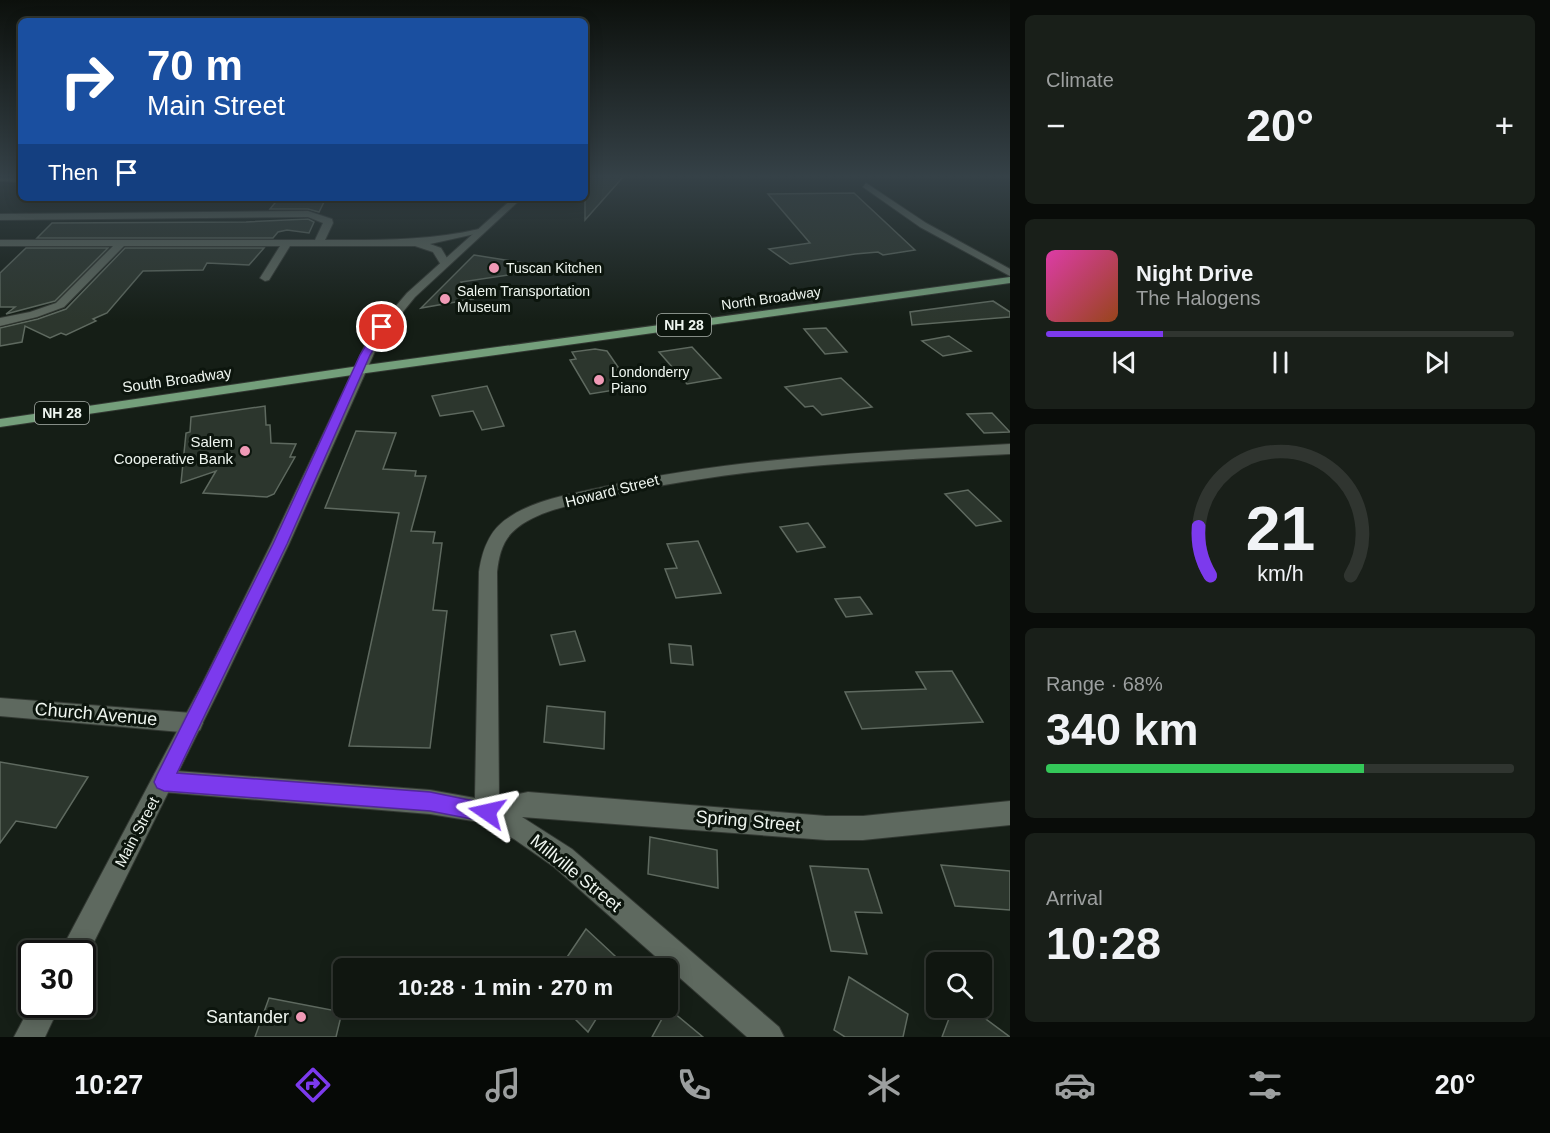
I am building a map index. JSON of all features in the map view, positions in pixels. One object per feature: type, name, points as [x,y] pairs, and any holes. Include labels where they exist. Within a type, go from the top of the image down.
[{"type":"main road","name":"North Broadway","points":[[359,370],[1010,280]]},
{"type":"main road","name":"South Broadway","points":[[0,423],[359,370]]},
{"type":"street","points":[[320,242],[327,224]]},
{"type":"street","name":"Main Street","points":[[80,940],[164,782],[280,544],[359,370],[382,327],[445,263],[488,224]]},
{"type":"street","points":[[922,224],[1010,273]]},
{"type":"street","points":[[0,243],[412,243],[453,239],[479,232]]},
{"type":"street","points":[[0,322],[33,315],[60,305],[122,242]]},
{"type":"street","points":[[265,278],[287,242]]},
{"type":"street","points":[[0,256],[17,243]]},
{"type":"street","points":[[412,243],[437,250],[445,263]]},
{"type":"street","name":"Howard Street","points":[[487,812],[488,572],[490,555],[497,539],[515,522],[543,509],[596,494],[734,467],[1010,449]]},
{"type":"street","name":"Church Avenue","points":[[0,707],[192,723]]},
{"type":"street","name":"Millville Street","points":[[164,782],[430,802],[487,812],[523,830],[563,858],[769,1037]]},
{"type":"street","name":"Spring Street","points":[[487,812],[528,804],[845,828],[1010,813]]},
{"type":"street","points":[[29,1037],[39,1018]]},
{"type":"building","points":[[51,224],[313,224],[309,233],[287,230],[278,232],[273,238],[37,238]]},
{"type":"building","points":[[794,224],[888,224],[915,250],[883,255],[878,252],[855,254],[790,264],[769,249],[810,243]]},
{"type":"building","points":[[26,248],[108,248],[55,301],[6,314],[15,307],[0,307],[0,273]]},
{"type":"building","points":[[125,248],[264,248],[249,265],[207,263],[203,270],[143,271],[107,313],[93,319],[96,321],[66,335],[61,333],[50,338],[25,326],[22,342],[0,346],[0,328],[38,319],[66,309]]},
{"type":"building","points":[[474,255],[542,266],[542,270],[461,282],[473,299],[421,308]]},
{"type":"building","points":[[993,301],[1010,312],[1010,317],[912,325],[910,312]]},
{"type":"building","points":[[826,328],[847,352],[825,354],[804,329]]},
{"type":"building","points":[[949,336],[971,351],[943,356],[922,341]]},
{"type":"building","points":[[692,347],[721,378],[687,384],[659,352]]},
{"type":"building","name":"Londonderry Piano","points":[[595,349],[607,351],[620,370],[610,371],[621,389],[590,394],[570,360],[576,359],[572,352]]},
{"type":"building","points":[[841,378],[872,407],[822,415],[813,406],[805,407],[785,387]]},
{"type":"building","points":[[487,386],[504,426],[482,430],[473,411],[440,416],[432,396]]},
{"type":"building","name":"Salem Cooperative Bank","points":[[265,406],[266,425],[270,425],[271,443],[296,444],[290,457],[295,457],[274,494],[267,497],[203,493],[216,471],[181,483],[186,433],[190,432],[191,417]]},
{"type":"building","points":[[992,413],[1010,432],[984,433],[967,414]]},
{"type":"building","points":[[356,431],[396,433],[383,469],[416,471],[415,476],[426,476],[411,531],[435,532],[433,543],[442,543],[433,610],[447,611],[430,748],[349,746],[399,513],[325,508]]},
{"type":"building","points":[[968,490],[1001,521],[976,526],[945,494]]},
{"type":"building","points":[[808,523],[825,547],[797,552],[780,527]]},
{"type":"building","points":[[698,541],[721,593],[676,598],[665,569],[677,568],[667,544]]},
{"type":"building","points":[[860,597],[872,614],[846,617],[835,599]]},
{"type":"building","points":[[575,631],[585,661],[560,665],[551,635]]},
{"type":"building","points":[[669,644],[691,646],[693,665],[671,663]]},
{"type":"building","points":[[952,671],[983,722],[862,729],[845,692],[926,689],[916,672]]},
{"type":"building","points":[[547,706],[605,712],[604,749],[544,742]]},
{"type":"building","points":[[0,762],[88,777],[56,828],[16,821],[0,843]]},
{"type":"building","points":[[650,837],[717,850],[718,888],[648,874]]},
{"type":"building","points":[[941,865],[1010,871],[1010,910],[955,906]]},
{"type":"building","points":[[810,866],[868,869],[882,913],[855,912],[867,954],[831,951]]},
{"type":"building","points":[[586,929],[617,958],[566,958]]},
{"type":"building","points":[[849,977],[908,1014],[903,1037],[845,1037],[834,1030]]},
{"type":"building","name":"Santander","points":[[269,998],[333,1010],[333,1018],[341,1018],[336,1037],[255,1037]]},
{"type":"building","points":[[678,1016],[703,1037],[652,1037],[662,1018]]},
{"type":"building","points":[[574,1018],[597,1018],[588,1032]]},
{"type":"building","points":[[949,1018],[984,1018],[1010,1037],[942,1037]]},
{"type":"place","name":"Tuscan Kitchen","points":[[494,268]]},
{"type":"place","name":"Salem Transportation Museum","points":[[445,299]]},
{"type":"place","name":"Londonderry Piano","points":[[599,380]]},
{"type":"place","name":"Salem Cooperative Bank","points":[[245,451]]},
{"type":"place","name":"Santander","points":[[301,1017]]},
{"type":"route","points":[[382,327],[365,355],[280,544],[164,782],[430,802],[487,812]]}]
